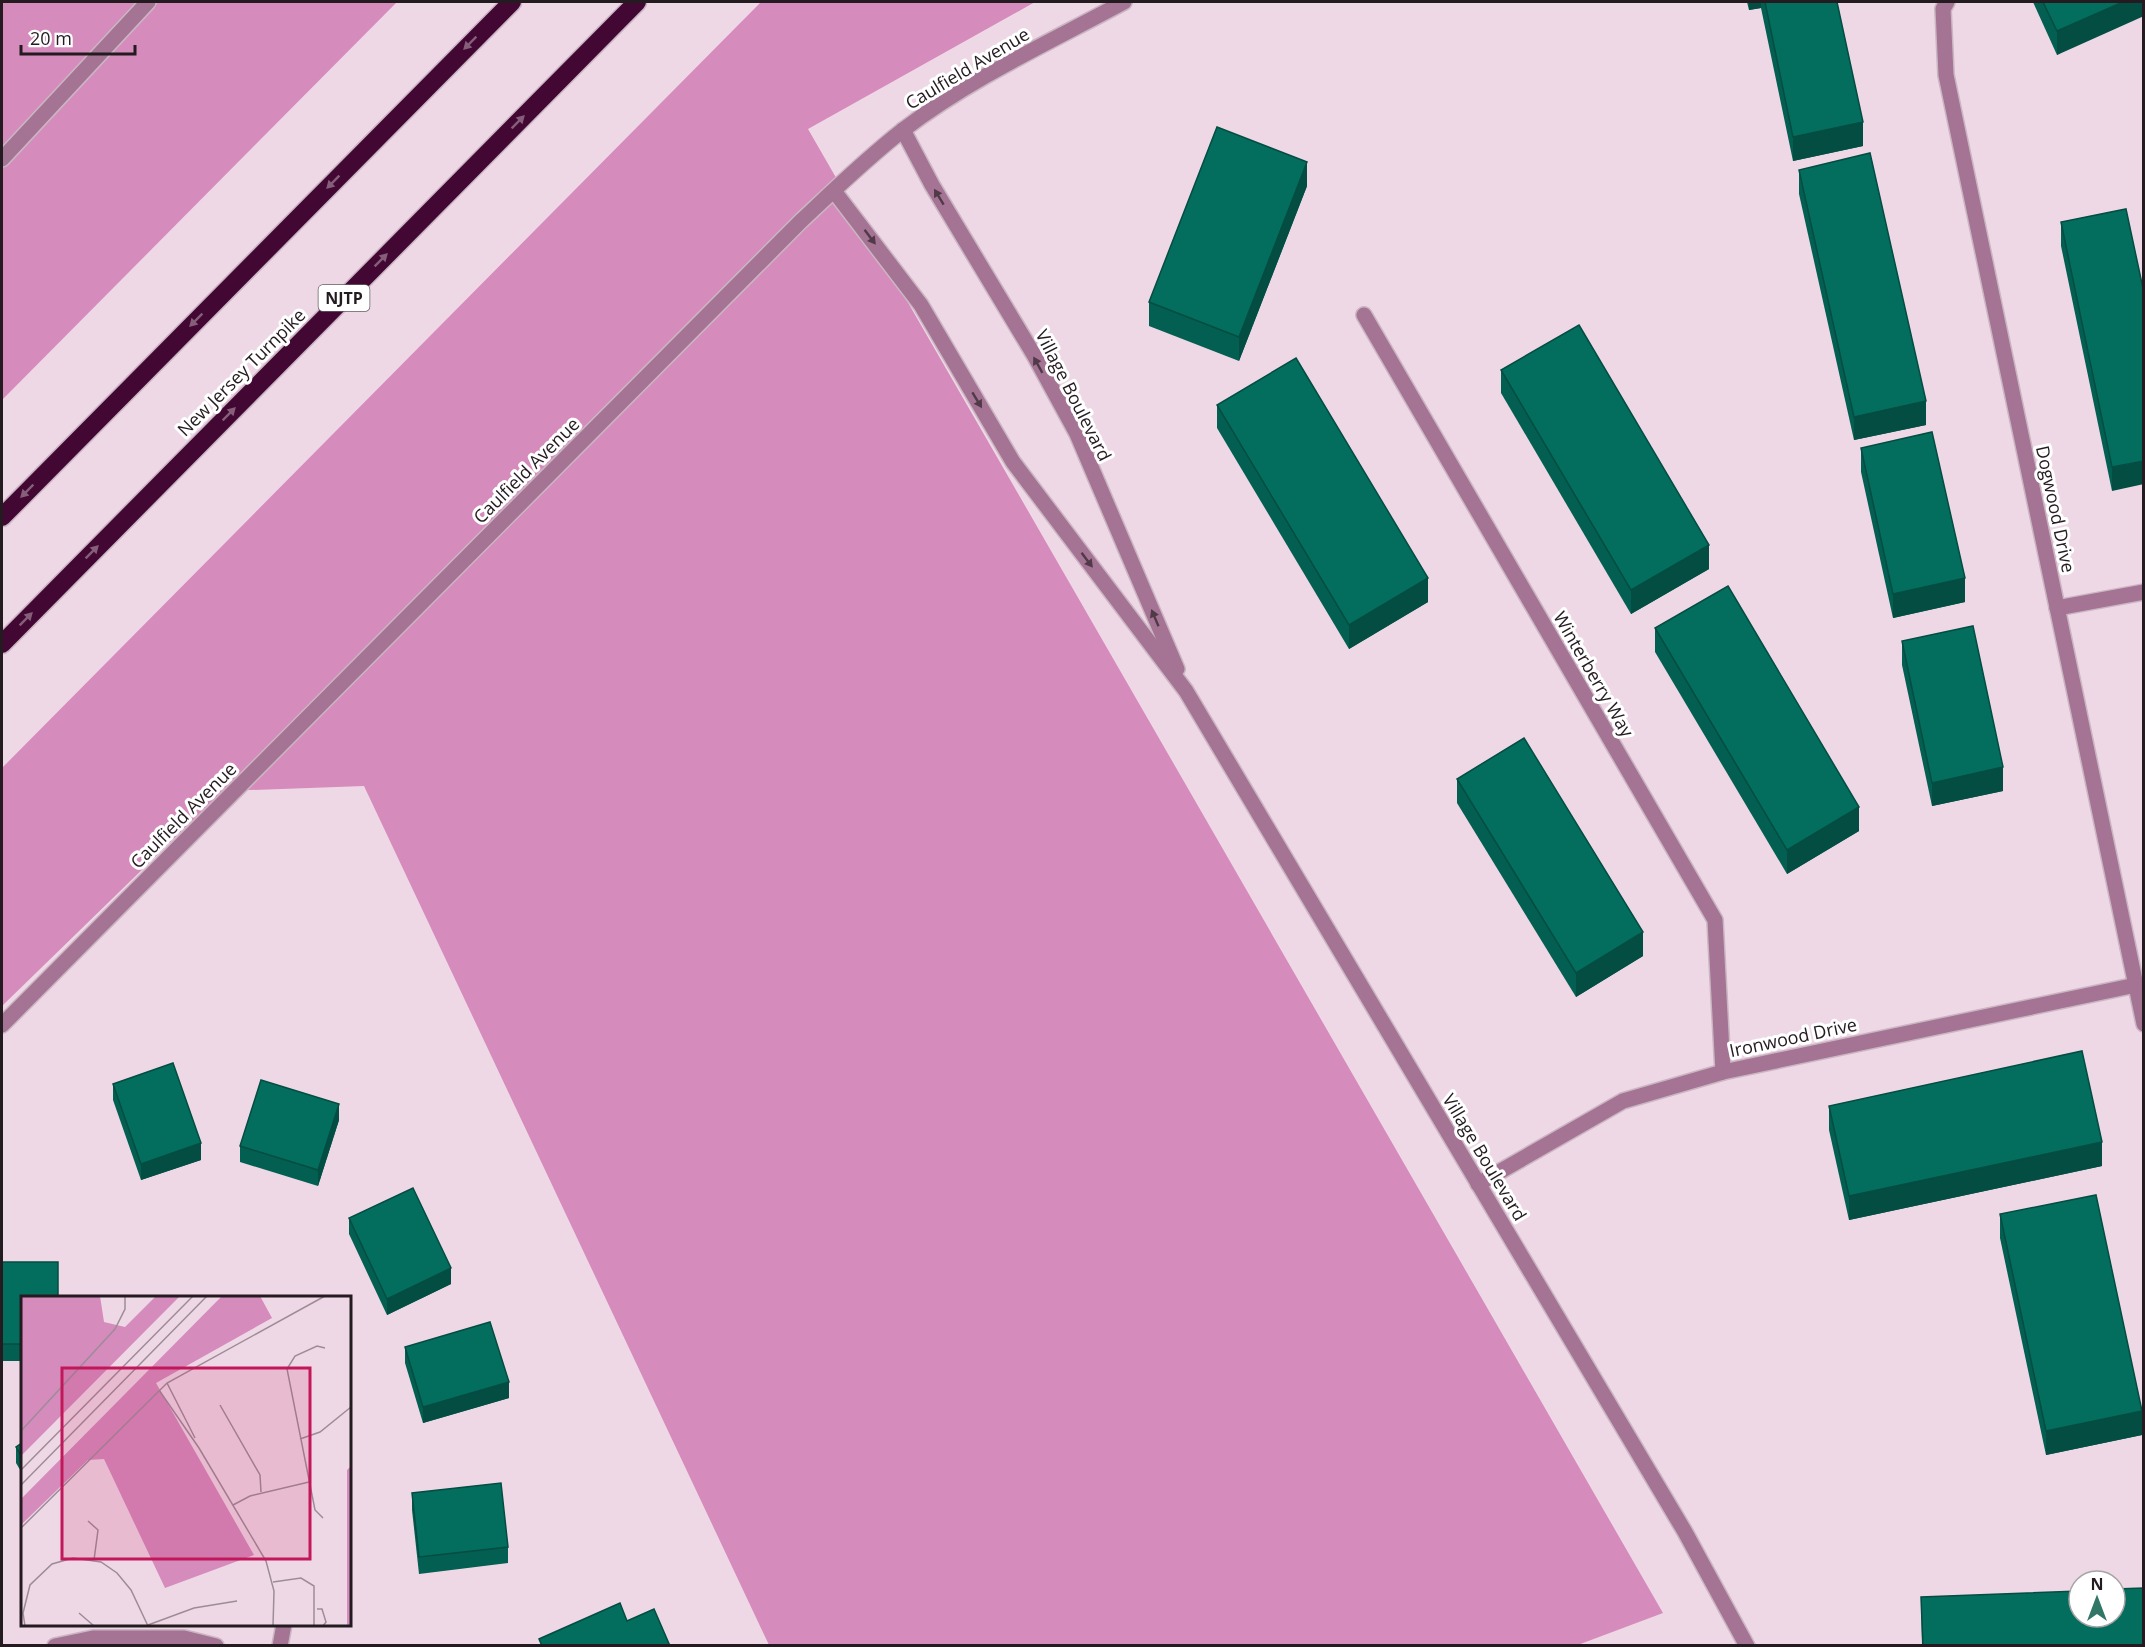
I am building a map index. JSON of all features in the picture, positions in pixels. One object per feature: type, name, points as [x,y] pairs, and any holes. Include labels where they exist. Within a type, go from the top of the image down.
[{"type":"highway","points":[[2,517],[512,2]]},
{"type":"highway","name":"New Jersey Turnpike","points":[[2,644],[638,2]]},
{"type":"street","points":[[2,159],[148,2]]},
{"type":"street","name":"Caulfield Avenue","points":[[2,1025],[834,190],[903,130],[950,98],[1124,2]]},
{"type":"street","name":"Dogwood Drive","points":[[1947,2],[1943,9],[1946,75],[2144,1024]]},
{"type":"street","name":"Village Boulevard","points":[[903,130],[932,185],[1034,356],[1077,434],[1186,691]]},
{"type":"street","name":"Village Boulevard","points":[[834,190],[921,305],[1014,462],[1186,691],[1685,1532],[1747,1646]]},
{"type":"street","name":"Winterberry Way","points":[[1364,315],[1715,920],[1723,1072]]},
{"type":"street","points":[[2057,608],[2144,592]]},
{"type":"street","name":"Ironwood Drive","points":[[1478,1184],[1623,1101],[1723,1072],[2136,985]]},
{"type":"street","points":[[280,1646],[284,1626]]},
{"type":"street","points":[[55,1646],[93,1638],[184,1638],[216,1646]]},
{"type":"shaded area","points":[[2,2],[397,2],[2,400]]},
{"type":"shaded area","points":[[761,2],[1035,2],[808,129],[1663,1613],[1575,1646],[769,1645],[364,786],[223,791],[2,1006],[2,768]]},
{"type":"building","points":[[1765,2],[1837,2],[1863,122],[1793,137]]},
{"type":"building","points":[[2043,2],[2123,2],[2057,31]]},
{"type":"building","points":[[1217,127],[1307,162],[1239,337],[1149,302]]},
{"type":"building","points":[[1870,153],[1926,401],[1854,417],[1799,170]]},
{"type":"building","points":[[2126,209],[2144,293],[2144,461],[2112,467],[2061,222]]},
{"type":"building","points":[[1579,325],[1709,545],[1631,590],[1501,370]]},
{"type":"building","points":[[1296,358],[1428,578],[1349,625],[1217,405]]},
{"type":"building","points":[[1932,432],[1965,578],[1893,594],[1861,448]]},
{"type":"building","points":[[1728,586],[1859,807],[1787,850],[1655,628]]},
{"type":"building","points":[[1973,626],[2003,767],[1932,783],[1902,641]]},
{"type":"building","points":[[1524,738],[1643,932],[1576,973],[1457,779]]},
{"type":"building","points":[[2082,1051],[2102,1142],[1849,1196],[1829,1106]]},
{"type":"building","points":[[173,1063],[201,1143],[141,1164],[113,1084]]},
{"type":"building","points":[[261,1080],[339,1104],[318,1170],[240,1146]]},
{"type":"building","points":[[413,1188],[451,1268],[387,1299],[349,1218]]},
{"type":"building","points":[[2096,1195],[2142,1411],[2046,1431],[2000,1214]]},
{"type":"building","points":[[2,1262],[58,1262],[58,1296],[21,1296],[21,1344],[2,1344]]},
{"type":"building","points":[[490,1322],[509,1382],[423,1407],[405,1347]]},
{"type":"building","points":[[21,1444],[21,1455],[16,1447]]},
{"type":"building","points":[[501,1483],[508,1547],[419,1557],[412,1493]]},
{"type":"building","points":[[2144,1588],[2144,1646],[1923,1646],[1921,1597],[2067,1591],[2067,1629],[2127,1629],[2127,1589]]},
{"type":"building","points":[[620,1603],[627,1621],[654,1609],[670,1646],[542,1646],[539,1639]]}]
